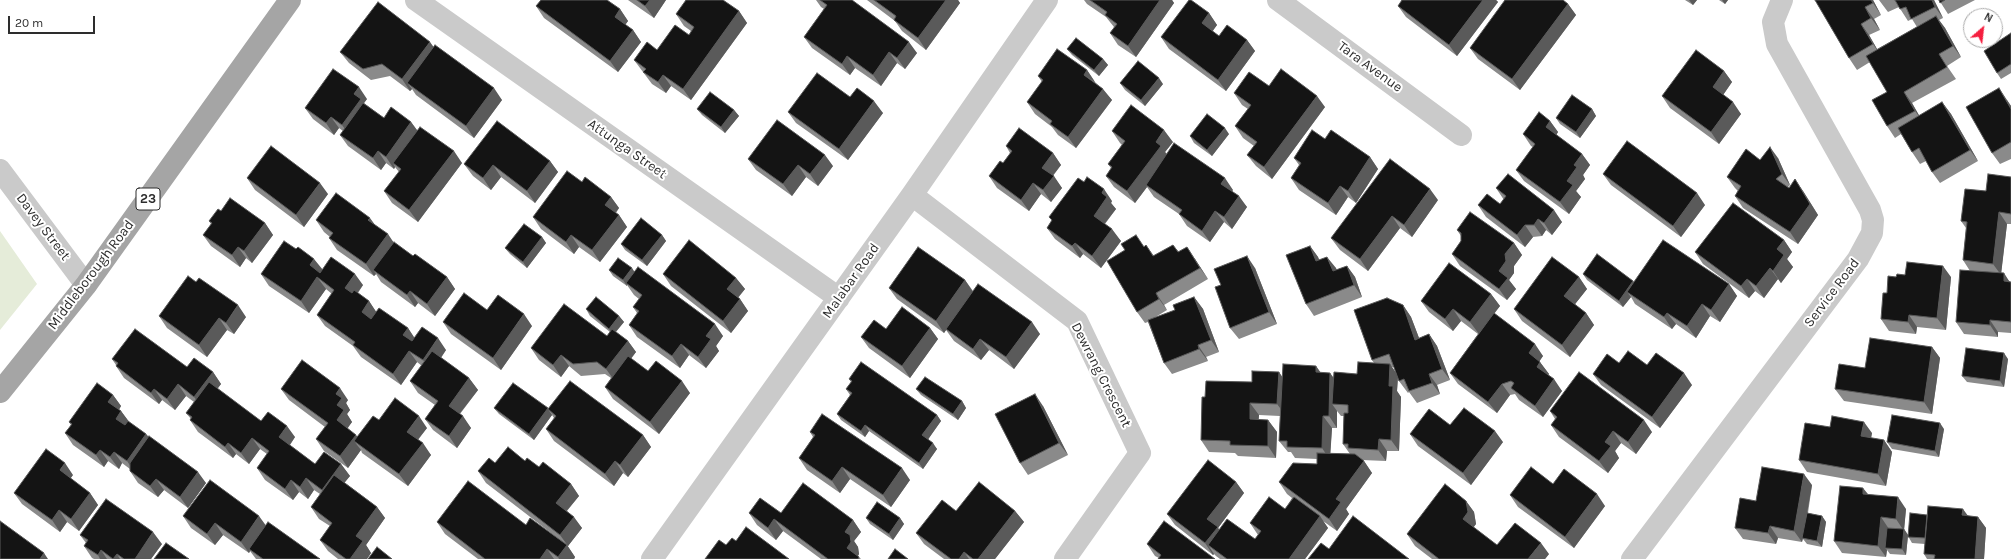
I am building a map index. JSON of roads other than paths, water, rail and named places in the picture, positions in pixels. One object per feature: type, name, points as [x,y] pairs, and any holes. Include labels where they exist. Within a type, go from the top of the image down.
[{"type":"main road","name":"Middleborough Road","points":[[0,392],[86,285],[290,0]]},
{"type":"street","name":"Attunga Street","points":[[416,0],[839,298]]},
{"type":"street","name":"Malabar Road","points":[[652,559],[912,195],[1047,0]]},
{"type":"street","name":"Tara Avenue","points":[[1278,0],[1461,135]]},
{"type":"street","name":"Service Road","points":[[1632,559],[1858,259],[1872,233],[1870,210],[1777,44],[1773,22],[1782,0]]},
{"type":"street","name":"Davey Street","points":[[0,170],[86,285]]},
{"type":"street","name":"Dewrang Crescent","points":[[912,195],[1077,321],[1140,453],[1065,559]]}]
